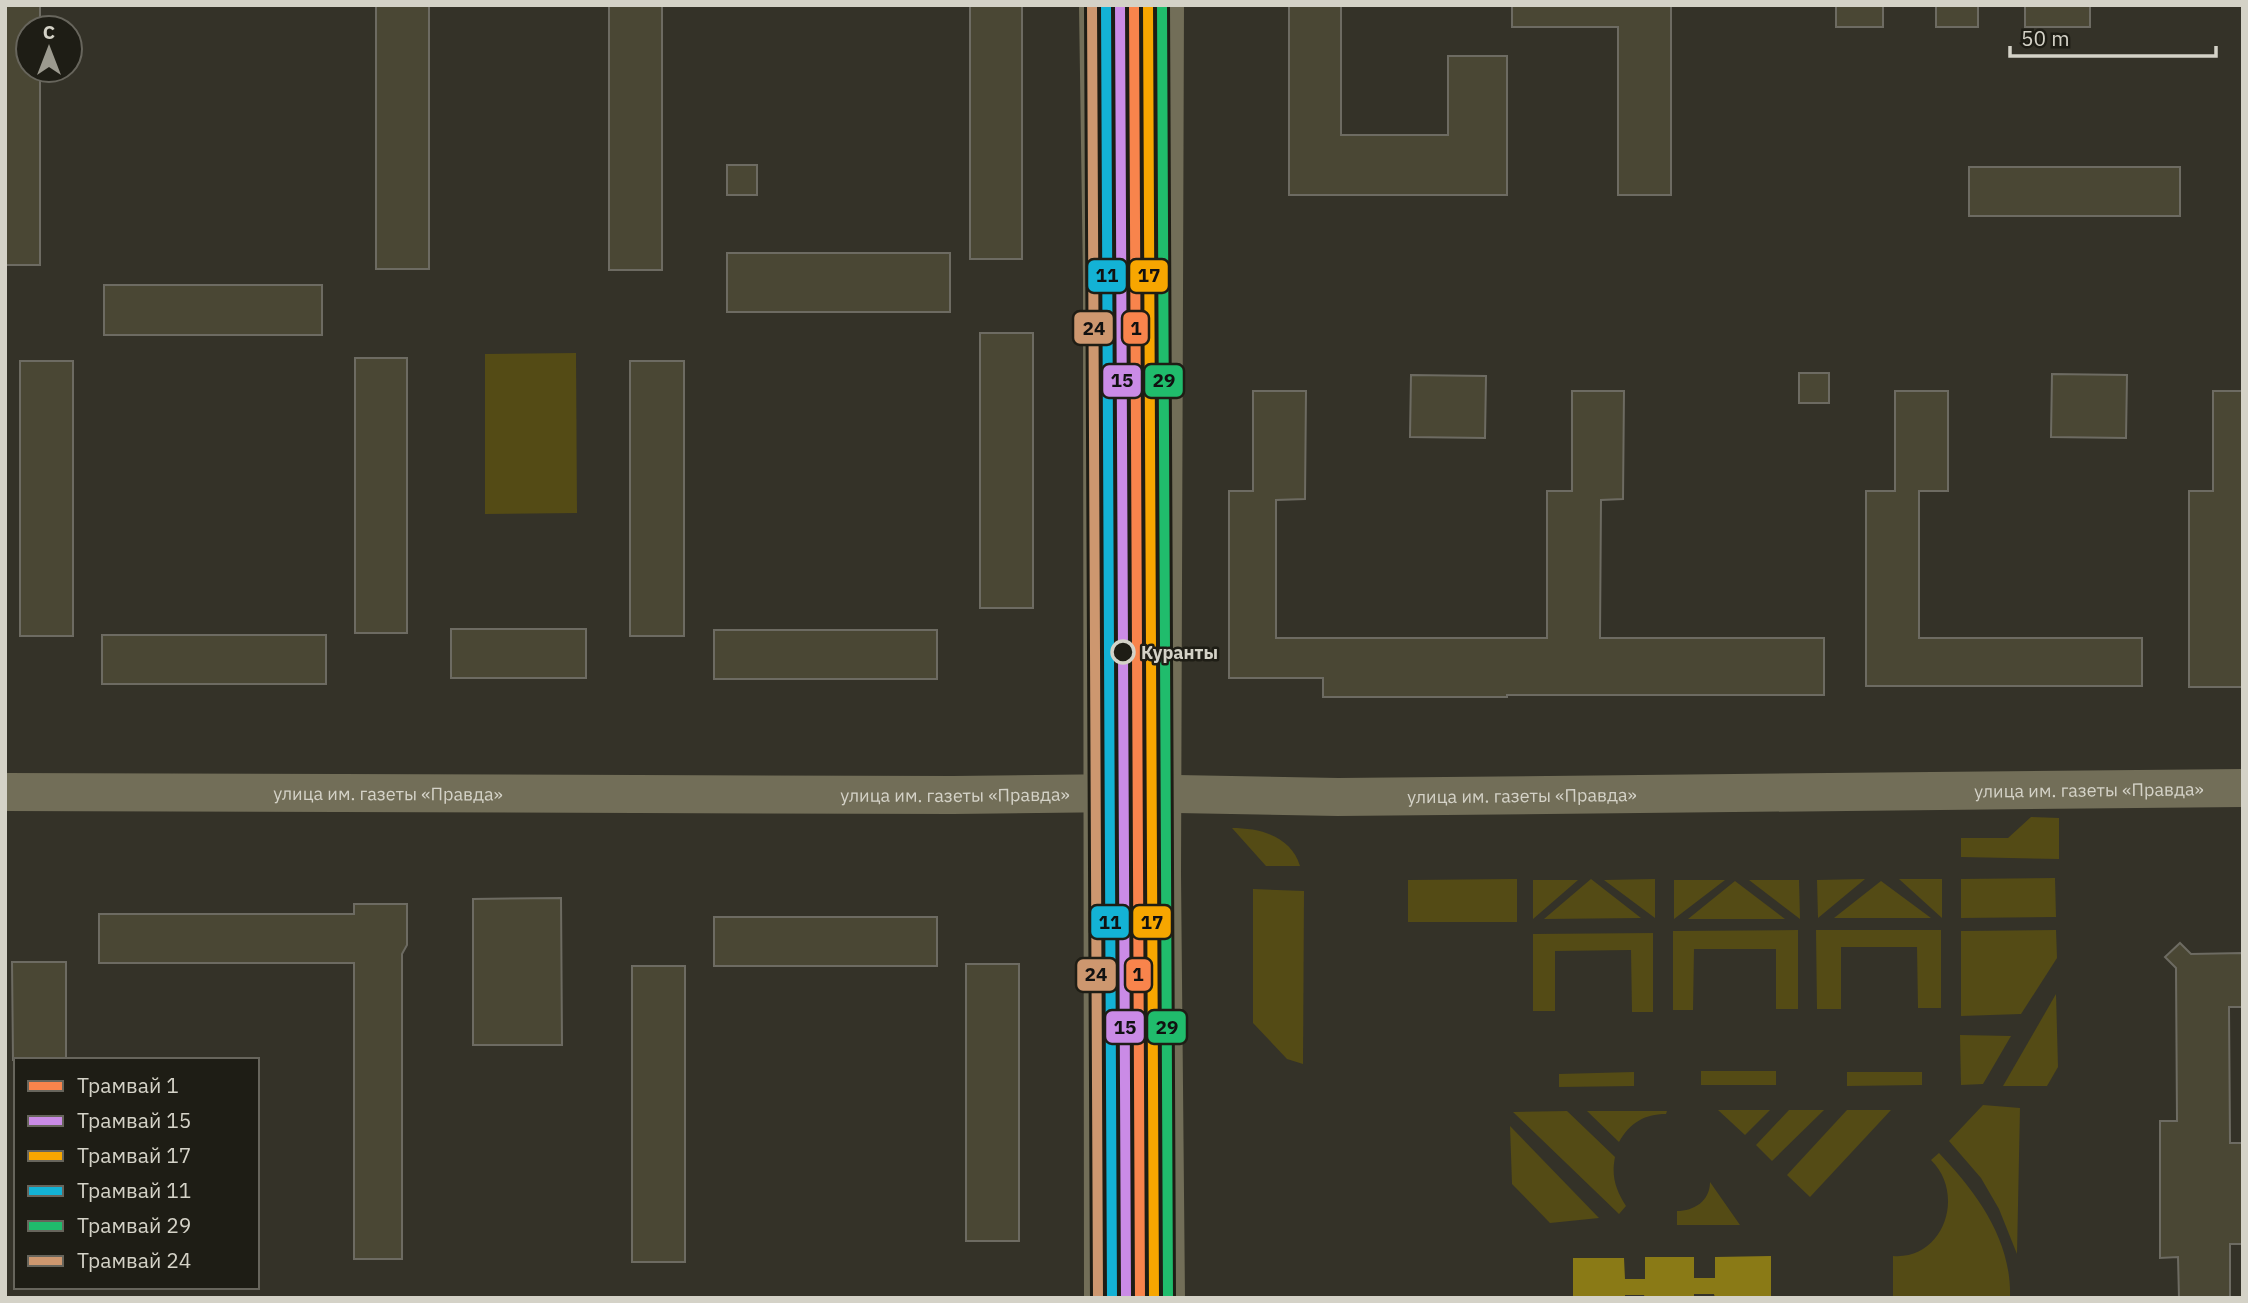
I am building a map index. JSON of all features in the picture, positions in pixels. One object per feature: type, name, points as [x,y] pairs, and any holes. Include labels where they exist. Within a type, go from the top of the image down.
[{"type":"main road","points":[[1098,5],[1102,281],[1103,1298]]},
{"type":"main road","points":[[1165,5],[1162,794],[1166,1298]]},
{"type":"main road","name":"улица им. газеты «Правда»","points":[[5,792],[912,795],[1101,793],[1352,797],[2243,788]]},
{"type":"shaded area","points":[[576,353],[577,513],[485,514],[485,354]]},
{"type":"shaded area","points":[[2031,817],[2059,818],[2059,859],[1961,857],[1961,838],[2008,838]]},
{"type":"shaded area","points":[[1232,828],[1263,832],[1282,841],[1290,847],[1300,866],[1266,866]]},
{"type":"shaded area","points":[[2055,878],[2056,917],[1961,918],[1961,879]]},
{"type":"shaded area","points":[[1517,879],[1517,922],[1408,922],[1408,880]]},
{"type":"shaded area","points":[[1591,879],[1641,918],[1544,919]]},
{"type":"shaded area","points":[[1655,879],[1655,918],[1604,880]]},
{"type":"shaded area","points":[[1865,879],[1818,918],[1817,880]]},
{"type":"shaded area","points":[[1899,879],[1942,879],[1942,918]]},
{"type":"shaded area","points":[[1533,880],[1578,880],[1533,919]]},
{"type":"shaded area","points":[[1674,880],[1725,880],[1674,919]]},
{"type":"shaded area","points":[[1749,880],[1799,880],[1800,919]]},
{"type":"shaded area","points":[[1735,881],[1785,919],[1688,919]]},
{"type":"shaded area","points":[[1881,881],[1931,918],[1834,918]]},
{"type":"shaded area","points":[[1253,889],[1304,891],[1303,1064],[1287,1059],[1253,1023]]},
{"type":"shaded area","points":[[1798,930],[1798,1009],[1776,1009],[1776,949],[1694,949],[1693,1010],[1673,1010],[1673,931]]},
{"type":"shaded area","points":[[1816,930],[1941,930],[1941,1008],[1918,1008],[1917,947],[1841,947],[1841,1009],[1817,1009]]},
{"type":"shaded area","points":[[2056,930],[2057,958],[2021,1014],[1961,1016],[1961,931]]},
{"type":"shaded area","points":[[1653,933],[1653,1012],[1632,1012],[1631,950],[1555,951],[1555,1011],[1533,1011],[1533,934]]},
{"type":"shaded area","points":[[2056,994],[2058,1067],[2047,1086],[2003,1086]]},
{"type":"shaded area","points":[[1960,1035],[2011,1036],[1983,1084],[1961,1085]]},
{"type":"shaded area","points":[[1701,1071],[1776,1071],[1776,1085],[1701,1085]]},
{"type":"shaded area","points":[[1634,1072],[1634,1086],[1559,1087],[1559,1074]]},
{"type":"shaded area","points":[[1847,1072],[1922,1072],[1922,1085],[1847,1086]]},
{"type":"shaded area","points":[[1983,1105],[2020,1108],[2017,1254],[1999,1209],[1981,1178],[1949,1141]]},
{"type":"shaded area","points":[[1718,1110],[1770,1110],[1745,1135]]},
{"type":"shaded area","points":[[1789,1110],[1824,1110],[1772,1161],[1756,1145]]},
{"type":"shaded area","points":[[1847,1110],[1891,1110],[1810,1197],[1787,1175]]},
{"type":"shaded area","points":[[1567,1111],[1615,1157],[1615,1183],[1626,1206],[1619,1214],[1513,1112]]},
{"type":"shaded area","points":[[1587,1111],[1667,1111],[1666,1114],[1638,1121],[1619,1142]]},
{"type":"shaded area","points":[[1510,1126],[1599,1218],[1550,1223],[1512,1184]]},
{"type":"shaded area","points":[[1939,1153],[1966,1184],[1990,1219],[2005,1256],[2010,1298],[1893,1298],[1893,1256],[1911,1254],[1925,1247],[1937,1236],[1944,1222],[1948,1206],[1947,1190],[1942,1174],[1931,1160]]},
{"type":"shaded area","points":[[1710,1182],[1740,1225],[1677,1225],[1677,1211],[1700,1204],[1707,1195]]},
{"type":"shaded area","points":[[1771,1256],[1771,1298],[1715,1298],[1714,1294],[1694,1294],[1694,1298],[1645,1298],[1644,1295],[1625,1295],[1625,1298],[1573,1298],[1573,1258],[1624,1258],[1625,1279],[1645,1279],[1645,1257],[1694,1257],[1694,1278],[1715,1278],[1715,1257]]},
{"type":"building","points":[[5,5],[40,5],[40,14],[14,14],[14,84],[40,84],[40,265],[5,265]]},
{"type":"building","points":[[376,5],[429,5],[429,269],[376,269]]},
{"type":"building","points":[[609,5],[662,5],[662,270],[609,270]]},
{"type":"building","points":[[970,5],[1022,5],[1022,259],[970,259]]},
{"type":"building","points":[[1289,5],[1341,5],[1341,135],[1448,135],[1448,56],[1507,56],[1507,195],[1289,195]]},
{"type":"building","points":[[1512,5],[1671,5],[1671,195],[1618,195],[1618,27],[1512,27]]},
{"type":"building","points":[[1836,5],[1883,5],[1883,27],[1836,27]]},
{"type":"building","points":[[1936,5],[1978,5],[1978,27],[1936,27]]},
{"type":"building","points":[[2025,5],[2090,5],[2090,27],[2025,27]]},
{"type":"building","points":[[727,165],[757,165],[757,195],[727,195]]},
{"type":"building","points":[[1969,167],[2180,167],[2180,216],[1969,216]]},
{"type":"building","points":[[727,253],[950,253],[950,312],[727,312]]},
{"type":"building","points":[[104,285],[322,285],[322,335],[104,335]]},
{"type":"building","points":[[980,333],[1033,333],[1033,608],[980,608]]},
{"type":"building","points":[[355,358],[407,358],[407,633],[355,633]]},
{"type":"building","points":[[20,361],[73,361],[73,636],[20,636]]},
{"type":"building","points":[[630,361],[684,361],[684,636],[630,636]]},
{"type":"building","points":[[1799,373],[1829,373],[1829,403],[1799,403]]},
{"type":"building","points":[[2052,374],[2127,375],[2126,438],[2051,437]]},
{"type":"building","points":[[1411,375],[1486,376],[1485,438],[1410,437]]},
{"type":"building","points":[[1253,391],[1306,391],[1305,499],[1276,500],[1276,638],[1547,638],[1547,491],[1572,491],[1572,391],[1624,391],[1623,499],[1601,500],[1600,638],[1824,638],[1824,695],[1323,697],[1323,678],[1229,678],[1229,491],[1253,491]]},
{"type":"building","points":[[1895,391],[1948,391],[1948,491],[1919,491],[1919,638],[2142,638],[2142,686],[1866,686],[1866,491],[1895,491]]},
{"type":"building","points":[[2213,391],[2243,391],[2243,687],[2189,687],[2189,491],[2213,491]]},
{"type":"building","points":[[451,629],[586,629],[586,678],[451,678]]},
{"type":"building","points":[[714,630],[937,630],[937,679],[714,679]]},
{"type":"building","points":[[102,635],[326,635],[326,684],[102,684]]},
{"type":"building","points":[[561,898],[562,1045],[473,1045],[473,899]]},
{"type":"building","points":[[354,904],[407,904],[407,945],[402,954],[402,1259],[354,1259],[354,963],[99,963],[99,914],[354,914]]},
{"type":"building","points":[[714,917],[937,917],[937,966],[714,966]]},
{"type":"building","points":[[2180,943],[2191,954],[2243,953],[2243,1007],[2229,1007],[2230,1143],[2243,1143],[2243,1244],[2230,1244],[2230,1298],[2179,1298],[2178,1257],[2160,1258],[2160,1121],[2177,1121],[2176,968],[2165,957]]},
{"type":"building","points":[[12,962],[66,962],[66,1058],[13,1060]]},
{"type":"building","points":[[966,964],[1019,964],[1019,1241],[966,1241]]},
{"type":"building","points":[[632,966],[685,966],[685,1262],[632,1262]]},
{"type":"tram line","name":"24","points":[[1092,5],[1098,1298]]},
{"type":"tram line","name":"11","points":[[1106,5],[1112,1298]]},
{"type":"tram line","name":"15","points":[[1120,5],[1126,1298]]},
{"type":"tram line","name":"1","points":[[1134,5],[1140,1298]]},
{"type":"tram line","name":"17","points":[[1148,5],[1154,1298]]},
{"type":"tram line","name":"29","points":[[1162,5],[1168,1298]]},
{"type":"place","name":"Куранты","points":[[1123,652]]}]
